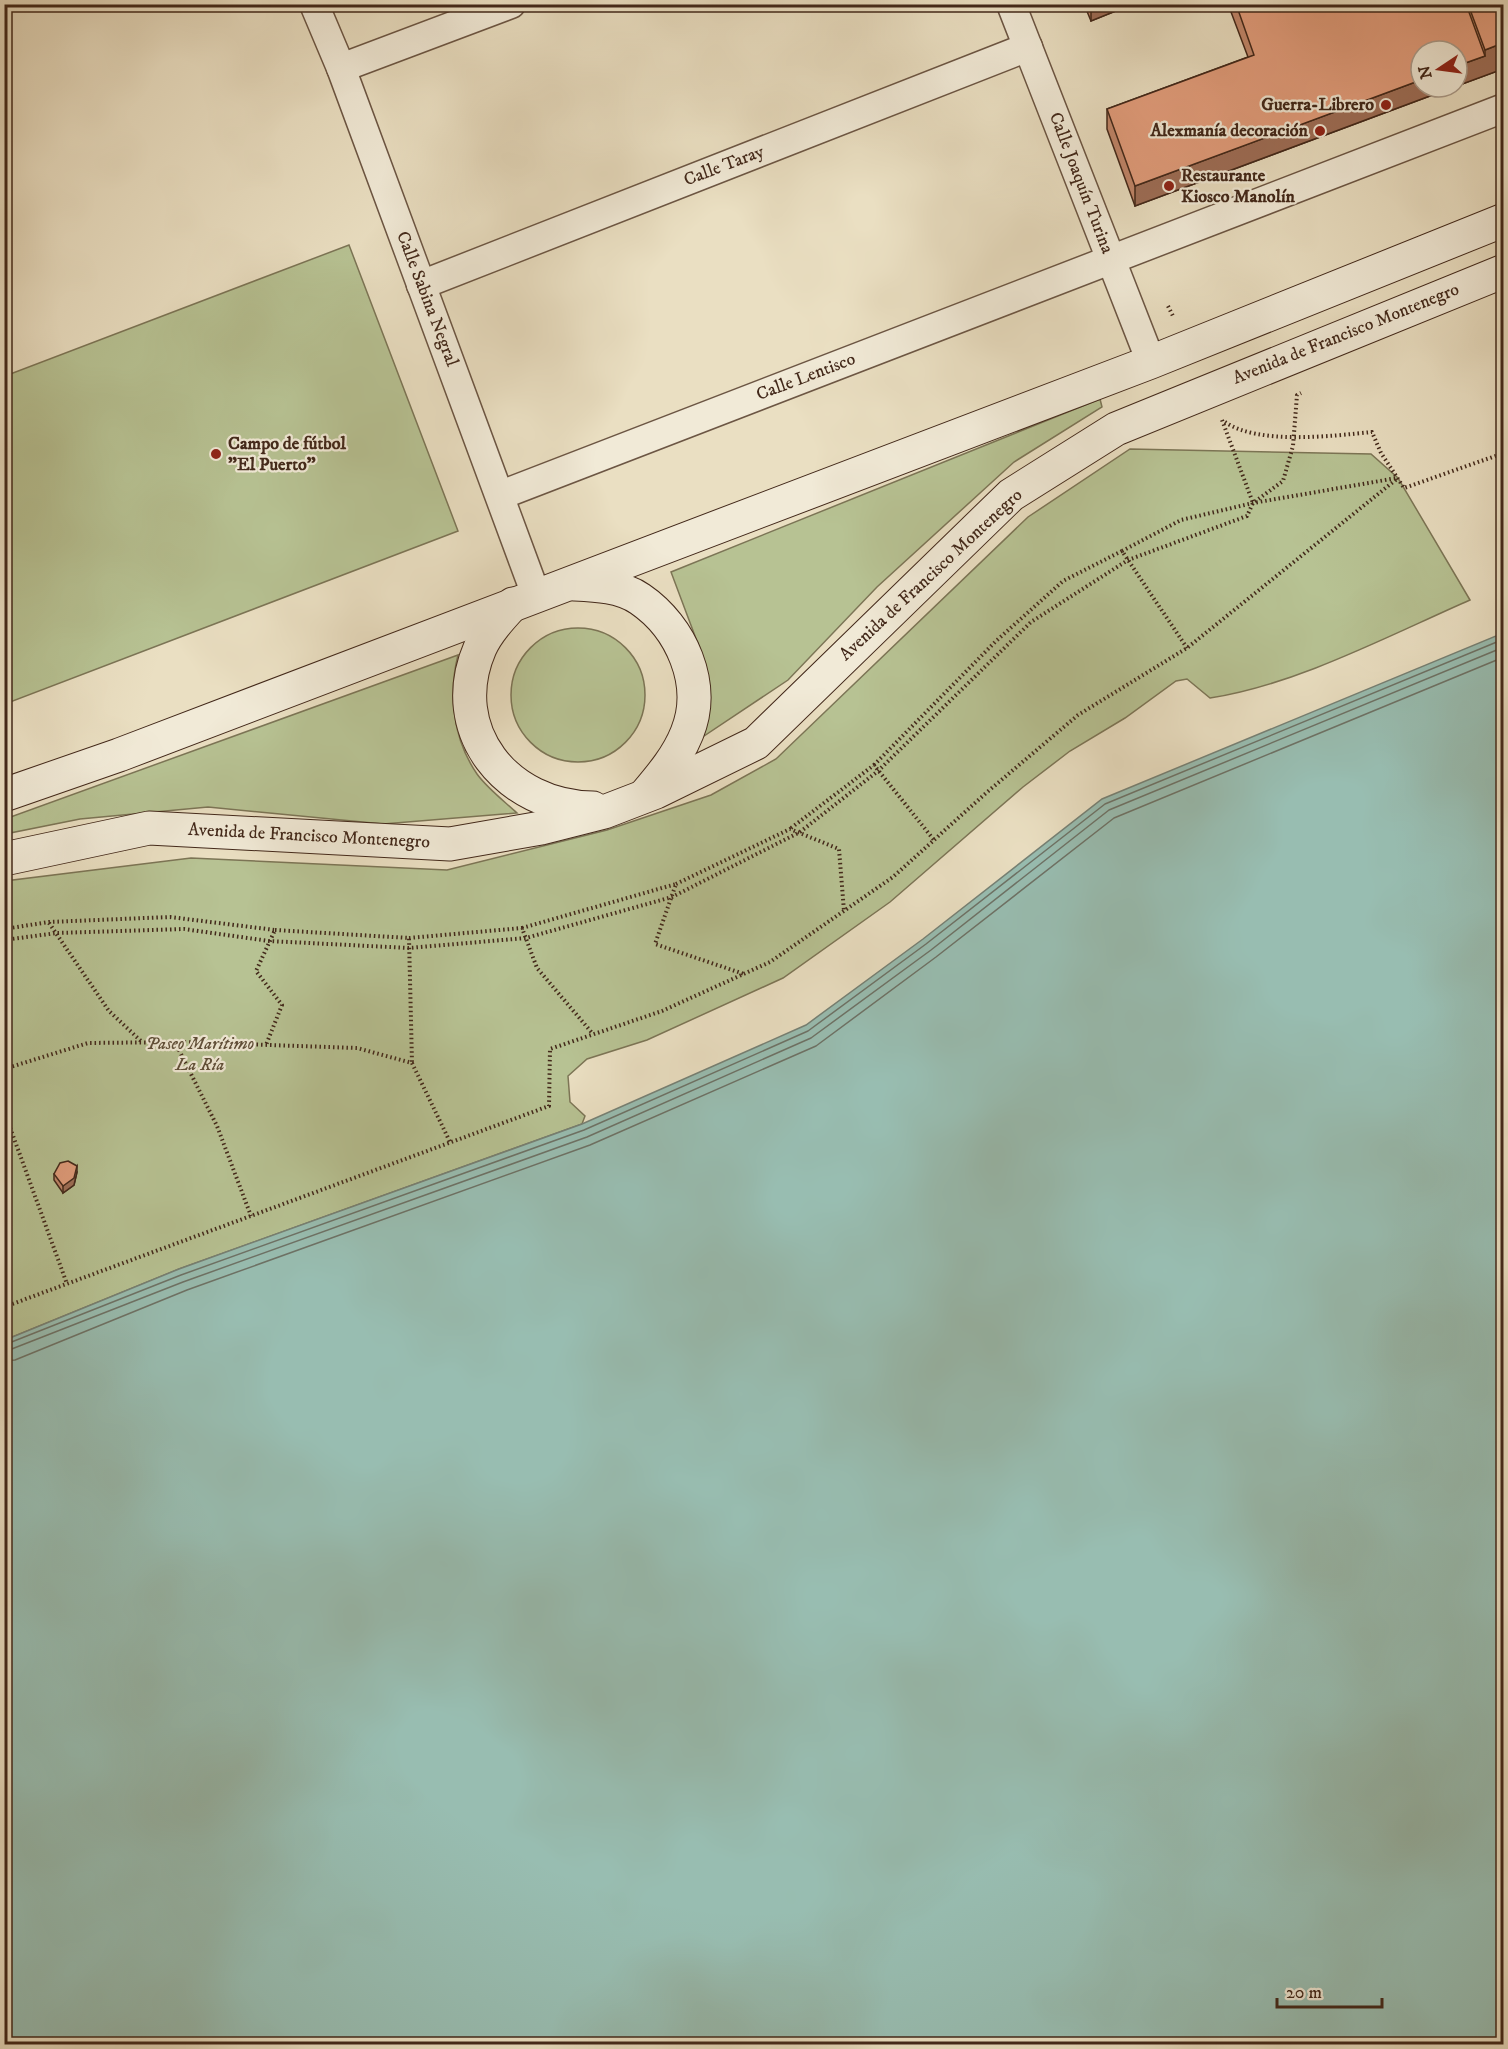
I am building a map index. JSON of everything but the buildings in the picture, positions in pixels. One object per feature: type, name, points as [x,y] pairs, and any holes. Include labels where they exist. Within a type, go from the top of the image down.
[{"type":"street","name":"Calle Sabina Negral","points":[[314,4],[341,68],[501,495],[525,599]]},
{"type":"street","points":[[341,68],[511,4]]},
{"type":"street","name":"Calle Joaquín Turina","points":[[1011,4],[1151,362]]},
{"type":"street","name":"Calle Taray","points":[[421,285],[1028,46]]},
{"type":"street","name":"Calle Lentisco","points":[[501,495],[1503,108]]},
{"type":"street","name":"Avenida de Francisco Montenegro","points":[[4,795],[119,755],[1151,362],[1503,220]]},
{"type":"street","name":"Avenida de Francisco Montenegro","points":[[4,859],[149,828],[450,844],[541,828],[628,803],[756,743],[1011,495],[1116,429],[1503,271]]},
{"type":"street","name":"Avenida de Francisco Montenegro","points":[[525,599],[500,617],[480,647],[470,682],[472,719],[485,752],[508,780],[539,799],[575,808],[628,803],[670,765],[688,731],[694,694],[687,656],[668,623],[639,598],[604,585],[566,584]]},
{"type":"path","points":[[1247,516],[1253,503],[1283,481],[1294,436],[1297,395],[1307,390]]},
{"type":"path","points":[[1253,503],[1222,419],[1238,431],[1313,438],[1371,432],[1381,453],[1404,488],[1503,453]]},
{"type":"path","points":[[4,928],[49,922],[170,917],[275,930],[409,938],[522,928],[676,884],[790,829],[874,765],[996,641],[1063,581],[1181,520],[1253,503],[1398,478]]},
{"type":"path","points":[[4,1307],[549,1106],[550,1049],[662,1011],[770,962],[893,877],[1078,715],[1187,648],[1398,478]]},
{"type":"path","points":[[1122,551],[1187,648]]},
{"type":"path","points":[[874,765],[934,840]]},
{"type":"path","points":[[790,829],[839,849],[844,911]]},
{"type":"path","points":[[676,884],[655,944],[745,974]]},
{"type":"path","points":[[49,922],[109,1011],[143,1042]]},
{"type":"path","points":[[522,928],[537,968],[592,1034]]},
{"type":"path","points":[[266,1045],[282,1005],[256,971],[275,930]]},
{"type":"path","points":[[409,938],[412,1063],[450,1142]]},
{"type":"path","points":[[4,1069],[88,1043],[143,1042],[357,1048],[412,1063]]},
{"type":"path","points":[[176,1042],[217,1126],[251,1216]]},
{"type":"path","points":[[4,1110],[68,1284]]},
{"type":"green space","name":"Campo de fútbol \"El Puerto\"","points":[[349,245],[458,531],[5,704],[5,376]]},
{"type":"green space","points":[[1100,399],[1102,407],[1014,462],[877,587],[788,680],[704,736],[709,697],[698,644],[671,572]]},
{"type":"green space","name":"Paseo Marítimo La Ría","points":[[1130,449],[1371,454],[1398,478],[1470,600],[1309,671],[1276,682],[1210,698],[1187,679],[1176,681],[1125,718],[1070,751],[1023,787],[890,902],[783,978],[647,1040],[587,1059],[568,1076],[570,1102],[585,1116],[582,1124],[179,1269],[5,1340],[5,881],[191,858],[447,870],[607,830],[711,795],[776,759],[1028,517]]},
{"type":"green space","points":[[578,628],[603,633],[625,648],[640,670],[645,695],[640,720],[625,742],[603,757],[578,762],[553,757],[531,742],[516,720],[511,695],[516,670],[531,648],[553,633]]},
{"type":"green space","points":[[458,655],[453,701],[458,732],[463,746],[481,779],[517,813],[383,824],[208,807],[80,819],[5,834],[5,819]]},
{"type":"water","points":[[1503,633],[1503,2044],[5,2044],[5,1340],[179,1269],[582,1124],[806,1025],[923,939],[1102,799]]},
{"type":"place","name":"Guerra-Librero","points":[[1386,105]]},
{"type":"place","name":"Alexmanía decoración","points":[[1320,131]]},
{"type":"place","name":"Restaurante Kiosco Manolín","points":[[1169,186]]},
{"type":"place","name":"Campo de fútbol \"El Puerto\"","points":[[216,454]]}]
